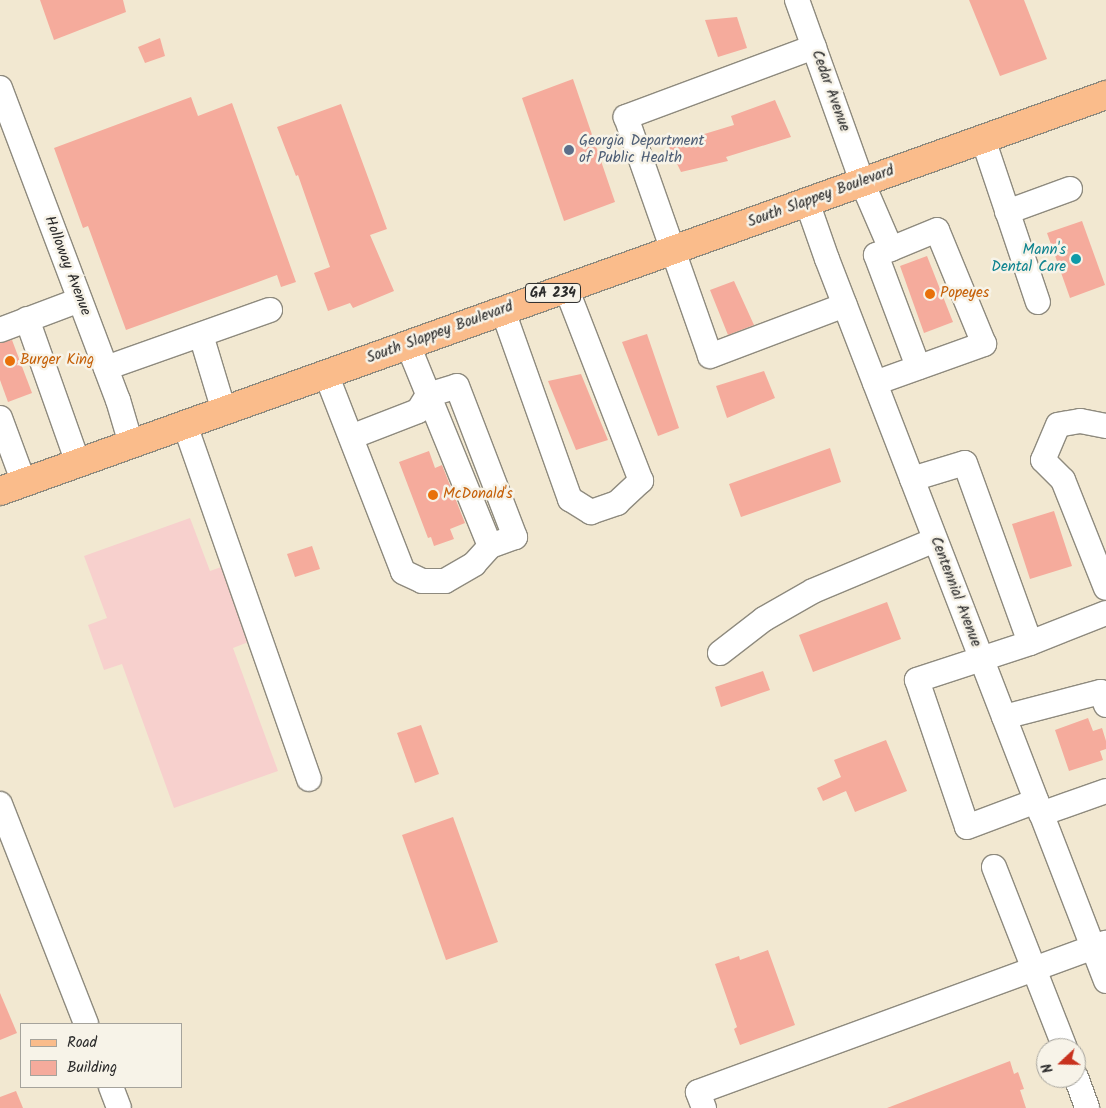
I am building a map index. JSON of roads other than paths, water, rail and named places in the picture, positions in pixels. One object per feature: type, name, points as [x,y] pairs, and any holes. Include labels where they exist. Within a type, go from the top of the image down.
[{"type":"main road","name":"South Slappey Boulevard","points":[[12,487],[1106,95]]},
{"type":"street","name":"Cedar Avenue","points":[[797,0],[862,182],[890,249]]},
{"type":"street","points":[[814,47],[626,117],[710,356],[845,306]]},
{"type":"street","name":"Holloway Avenue","points":[[0,88],[106,368],[131,444]]},
{"type":"street","points":[[983,139],[1038,302]]},
{"type":"street","points":[[1007,212],[1070,189]]},
{"type":"street","name":"Centennial Avenue","points":[[807,202],[845,306],[1039,808],[1099,945],[1106,981]]},
{"type":"street","points":[[875,383],[984,344],[938,230],[876,255],[918,367]]},
{"type":"street","points":[[503,311],[570,499],[590,512],[617,503],[640,481],[566,288]]},
{"type":"street","points":[[78,463],[9,327],[80,300]]},
{"type":"street","points":[[106,368],[270,310]]},
{"type":"street","points":[[200,335],[224,411]]},
{"type":"street","points":[[326,374],[403,572],[422,581],[445,581],[474,564],[490,546],[408,345]]},
{"type":"street","points":[[351,437],[418,411],[428,395]]},
{"type":"street","points":[[0,397],[4,408],[1,422],[12,487]]},
{"type":"street","points":[[1106,426],[1080,422],[1058,425],[1043,460],[1063,480],[1106,588]]},
{"type":"street","points":[[185,425],[310,779]]},
{"type":"street","points":[[912,479],[965,463],[1030,643]]},
{"type":"street","points":[[720,653],[764,619],[813,591],[935,540]]},
{"type":"street","points":[[1106,613],[1030,643],[916,680],[967,828],[1106,790]]},
{"type":"street","points":[[1004,717],[1101,692],[1106,705]]},
{"type":"street","points":[[0,804],[86,1023]]},
{"type":"street","points":[[994,866],[1061,1038]]},
{"type":"street","points":[[704,1108],[698,1092],[1099,945]]},
{"type":"street","points":[[111,1088],[119,1108]]},
{"type":"street","points":[[1080,1088],[1088,1108]]},
{"type":"place","name":"Georgia Department of Public Health","points":[[569,150]]},
{"type":"place","name":"Mann's Dental Care","points":[[1076,259]]},
{"type":"place","name":"Popeyes","points":[[930,294]]},
{"type":"place","name":"Burger King","points":[[10,361]]},
{"type":"place","name":"McDonald's","points":[[433,495]]}]
